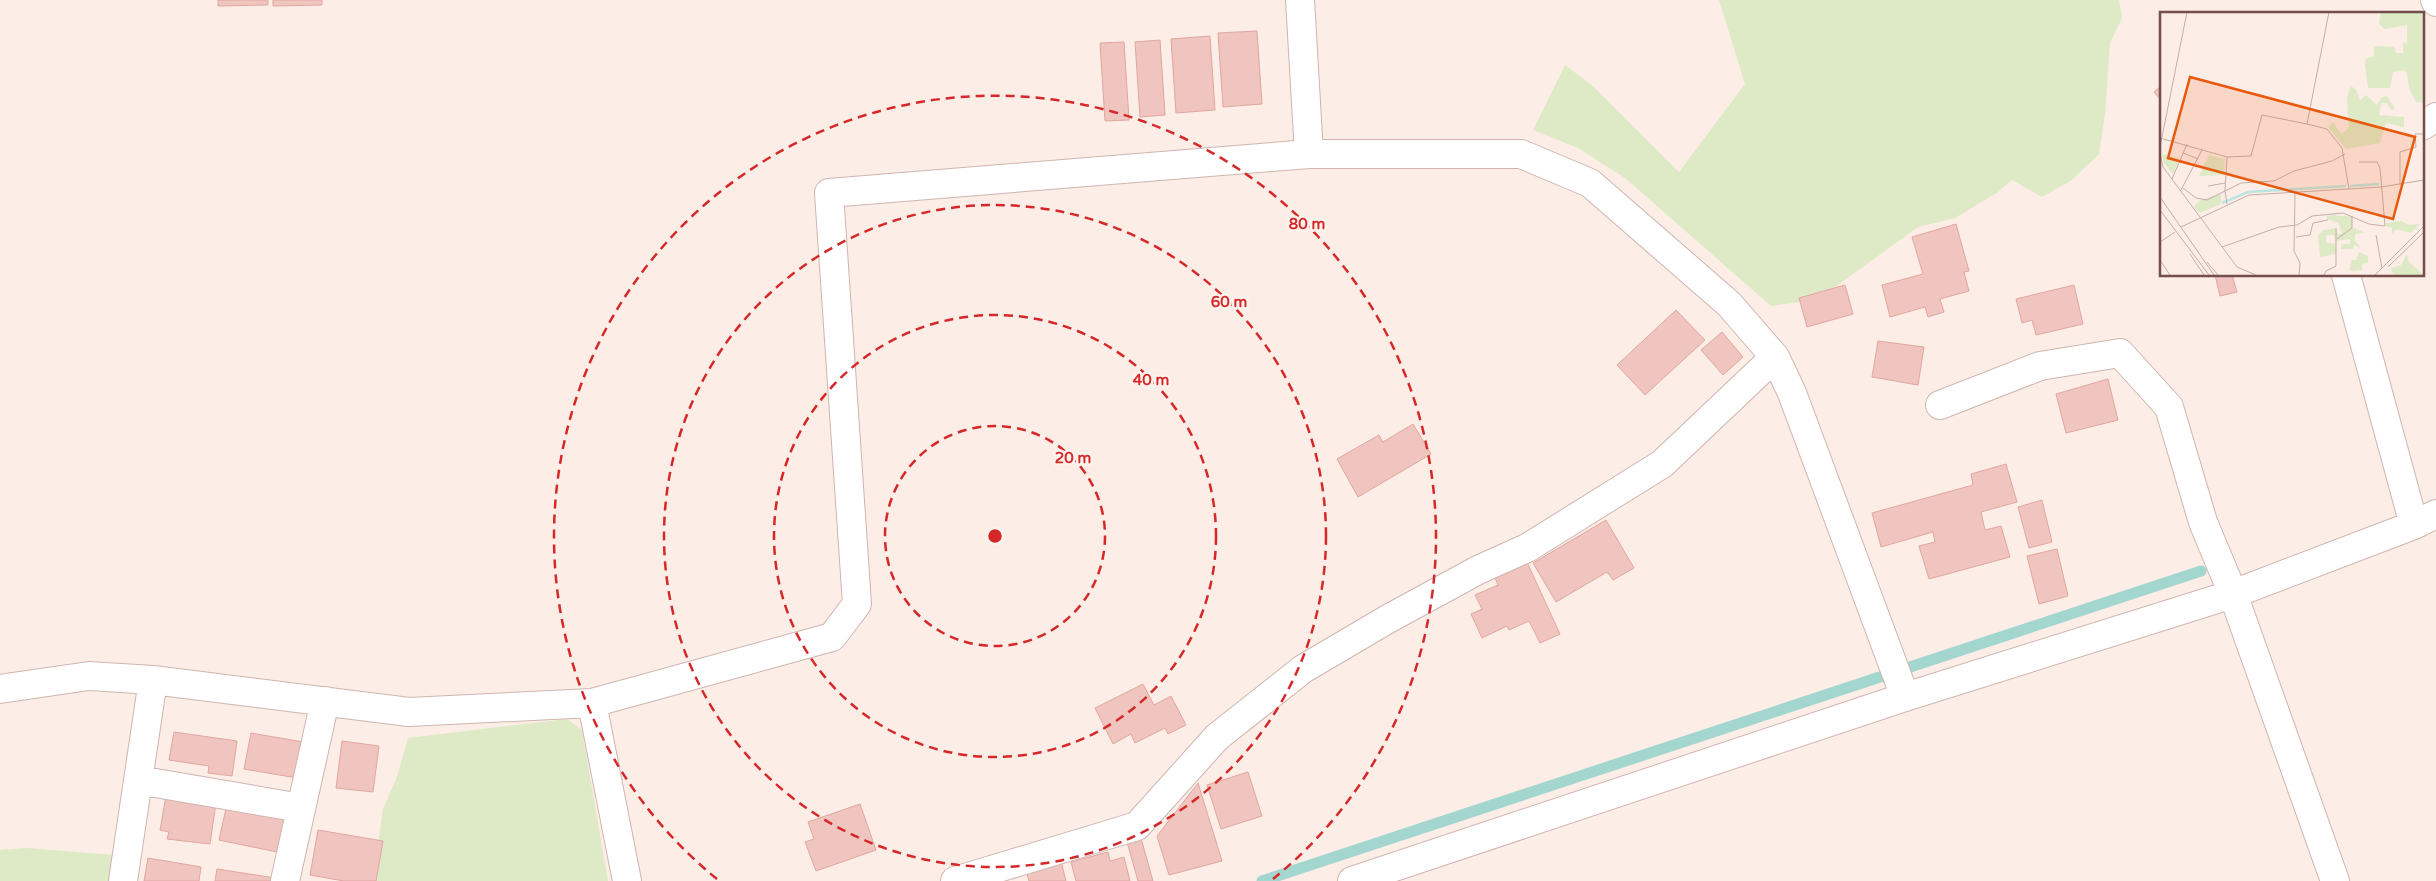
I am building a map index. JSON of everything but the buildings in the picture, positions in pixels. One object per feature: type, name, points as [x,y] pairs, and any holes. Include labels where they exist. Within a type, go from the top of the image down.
[{"type":"street","points":[[1300,0],[1308,154]]},
{"type":"street","points":[[2424,125],[2436,117]]},
{"type":"street","points":[[0,689],[89,676],[153,680],[409,712],[592,703],[832,636],[857,604],[829,193],[1308,154],[1521,154],[1590,183],[1729,304],[1775,356],[1792,393],[1906,697]]},
{"type":"street","points":[[1352,881],[1379,877],[1906,697],[2233,594],[2425,520],[2346,276]]},
{"type":"street","points":[[1940,405],[2040,366],[2120,353],[2169,407],[2203,522],[2233,594],[2335,881]]},
{"type":"street","points":[[955,881],[1137,826],[1217,736],[1302,669],[1470,574],[1527,548],[1662,464],[1775,356]]},
{"type":"street","points":[[123,881],[153,680]]},
{"type":"street","points":[[285,881],[325,702]]},
{"type":"street","points":[[592,703],[627,881]]},
{"type":"street","points":[[138,780],[301,808]]},
{"type":"green space","points":[[1719,0],[2119,0],[2122,18],[2110,43],[2105,114],[2099,154],[2072,180],[2042,197],[2012,180],[1998,192],[1955,218],[1918,227],[1824,295],[1800,302],[1771,306],[1625,178],[1578,148],[1533,130],[1565,65],[1593,86],[1679,172],[1745,84]]},
{"type":"green space","points":[[567,719],[582,730],[608,881],[373,881],[383,809],[397,777],[408,738]]},
{"type":"green space","points":[[27,848],[114,855],[111,881],[0,881],[0,850]]},
{"type":"waterway","points":[[1262,881],[2201,571]]}]
